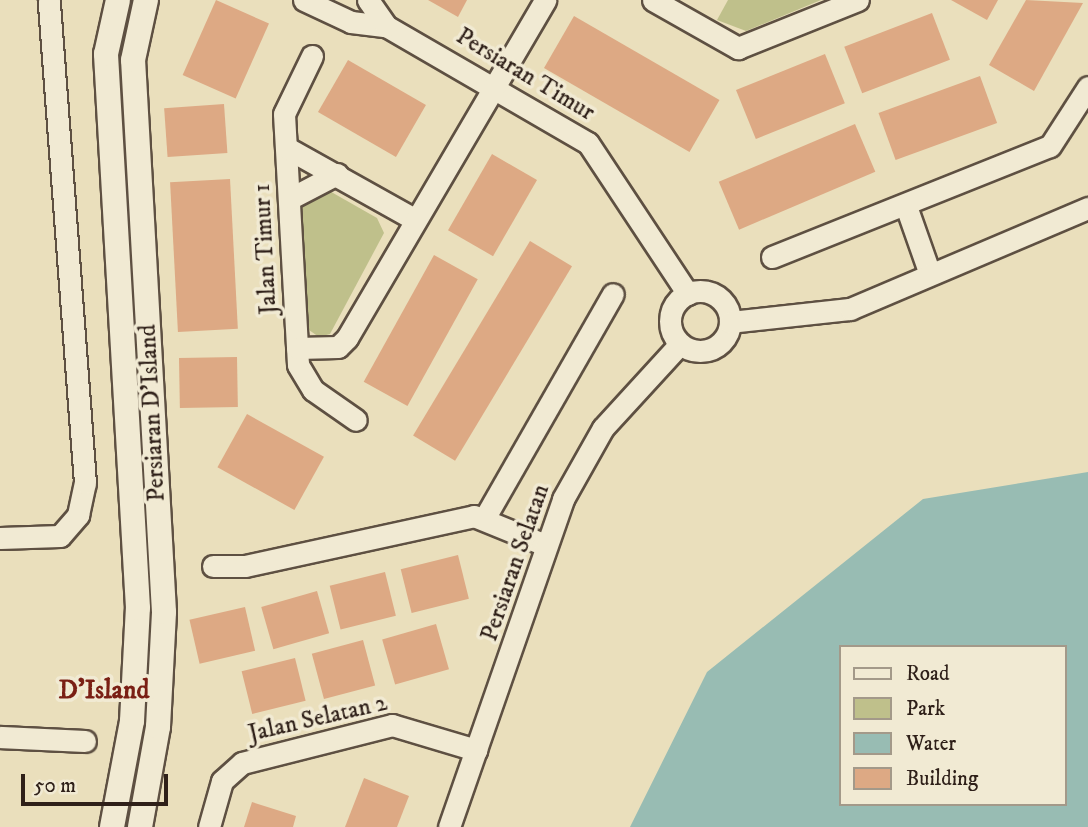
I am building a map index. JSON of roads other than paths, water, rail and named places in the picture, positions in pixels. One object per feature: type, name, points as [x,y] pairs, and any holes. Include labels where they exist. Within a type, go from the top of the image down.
[{"type":"street","points":[[0,538],[60,536],[78,516],[85,483],[49,0]]},
{"type":"street","name":"Persiaran D'Island","points":[[112,827],[132,721],[138,608],[107,66],[118,0]]},
{"type":"street","name":"Persiaran D'Island","points":[[140,827],[158,727],[164,612],[133,71],[146,0]]},
{"type":"street","points":[[304,0],[351,22],[386,26]]},
{"type":"street","points":[[368,0],[386,26]]},
{"type":"street","name":"Jalan Timur 1","points":[[297,348],[338,347],[347,338],[414,219],[545,0]]},
{"type":"street","points":[[653,0],[728,44],[749,48],[858,0]]},
{"type":"street","name":"Persiaran Timur","points":[[386,26],[494,83],[589,143],[688,294]]},
{"type":"street","name":"Jalan Timur 1","points":[[312,56],[287,100],[297,348],[301,377],[356,420]]},
{"type":"street","points":[[772,257],[906,206],[1050,146],[1088,88]]},
{"type":"street","name":"Jalan Timur 1","points":[[287,148],[414,219]]},
{"type":"street","points":[[291,198],[337,174]]},
{"type":"street","points":[[906,206],[930,274]]},
{"type":"street","points":[[730,321],[850,309],[1088,208]]},
{"type":"street","points":[[484,519],[613,294]]},
{"type":"street","points":[[688,294],[717,296],[730,321],[724,340],[708,351],[680,344],[670,317],[688,294]]},
{"type":"street","name":"Persiaran Selatan","points":[[449,827],[545,545],[603,428],[680,344]]},
{"type":"street","points":[[214,566],[245,566],[467,517],[484,519],[545,545]]},
{"type":"street","name":"Jalan Selatan 2","points":[[209,827],[222,781],[242,763],[392,725],[477,750]]},
{"type":"street","points":[[0,737],[85,741]]},
{"type":"water","points":[[1088,472],[1088,827],[630,827],[707,672],[923,499]]},
{"type":"district","name":"D'Island","points":[[104,691]]}]
